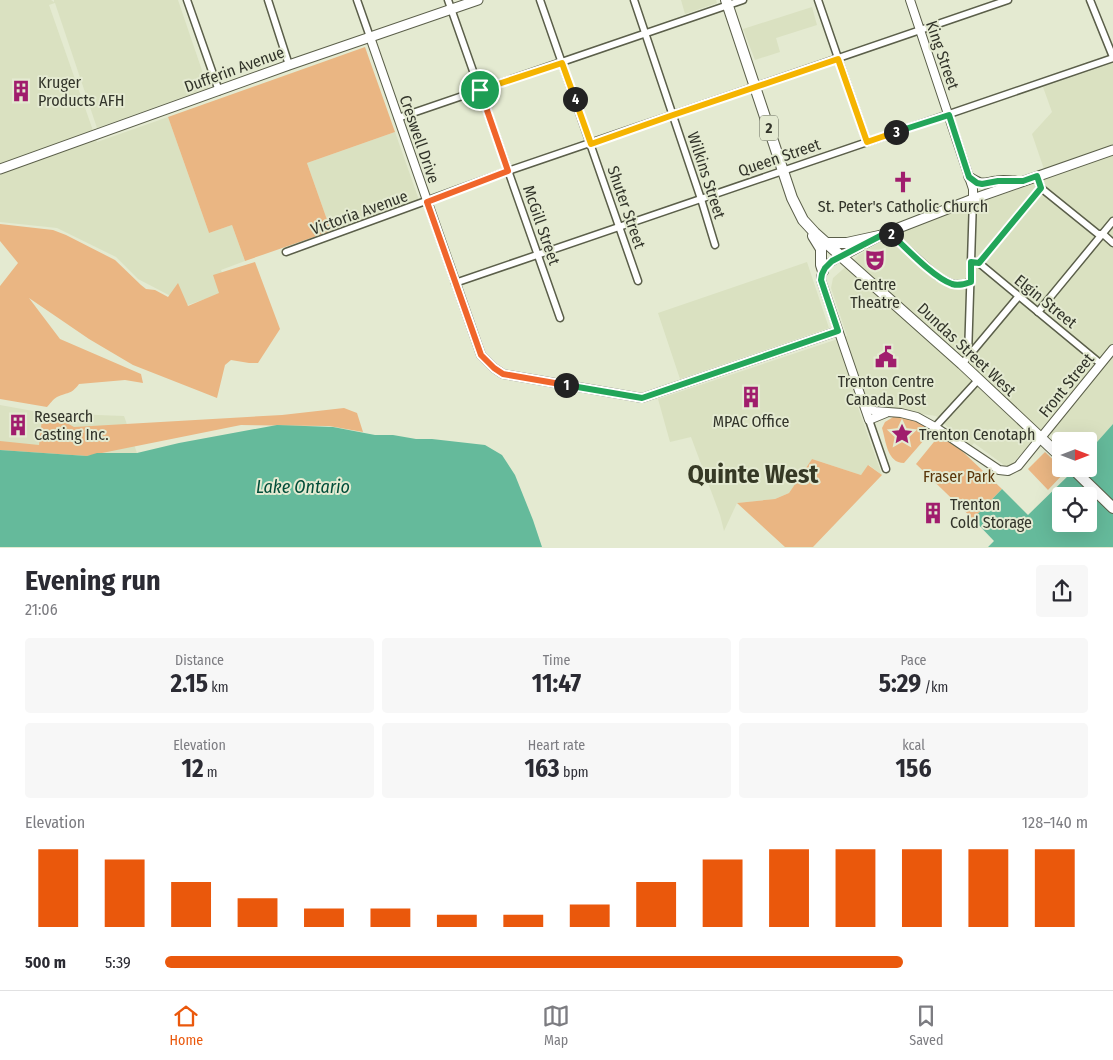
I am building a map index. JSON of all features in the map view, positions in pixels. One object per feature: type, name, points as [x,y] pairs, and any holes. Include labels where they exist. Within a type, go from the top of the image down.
[{"type":"main road","name":"Dufferin Avenue","points":[[0,169],[289,65],[478,0]]},
{"type":"main road","name":"Dundas Street West","points":[[726,3],[783,170],[799,213],[808,226],[965,360],[978,380],[1052,448]]},
{"type":"main road","points":[[842,256],[884,234],[973,199],[1113,150]]},
{"type":"main road","points":[[969,177],[982,184],[998,181],[1023,181]]},
{"type":"main road","points":[[808,226],[821,249],[823,272]]},
{"type":"main road","points":[[826,243],[847,243],[884,234]]},
{"type":"main road","points":[[1082,478],[1113,508]]},
{"type":"street","points":[[187,0],[219,91]]},
{"type":"street","points":[[268,0],[289,65]]},
{"type":"street","name":"Creswell Drive","points":[[357,0],[481,355],[494,368],[503,374],[642,398],[838,331]]},
{"type":"street","name":"McGill Street","points":[[448,0],[560,318]]},
{"type":"street","name":"Shuter Street","points":[[540,0],[638,281]]},
{"type":"street","name":"Wilkins Street","points":[[634,0],[715,245]]},
{"type":"street","points":[[398,118],[645,34],[726,3],[743,0]]},
{"type":"street","points":[[818,0],[867,142]]},
{"type":"street","name":"King Street","points":[[910,0],[973,189],[971,282],[965,360]]},
{"type":"street","points":[[1090,0],[1113,58]]},
{"type":"street","name":"Victoria Avenue","points":[[286,252],[508,171],[1005,1]]},
{"type":"street","name":"Queen Street","points":[[455,283],[1113,58]]},
{"type":"street","points":[[1037,176],[1041,188],[1098,234],[1103,234],[1113,243]]},
{"type":"street","points":[[971,262],[979,263],[1041,188]]},
{"type":"street","points":[[1038,312],[1113,221]]},
{"type":"street","points":[[884,234],[945,281],[953,285],[963,285],[971,282]]},
{"type":"street","points":[[842,256],[832,261],[823,272],[821,280],[886,469]]},
{"type":"street","name":"Elgin Street","points":[[979,263],[1101,364]]},
{"type":"street","points":[[965,360],[1019,296]]},
{"type":"street","name":"Front Street","points":[[935,427],[999,470],[1008,471],[1018,466],[1113,349]]},
{"type":"street","points":[[865,407],[875,411],[890,411],[917,417],[935,427],[978,380]]},
{"type":"street","points":[[869,420],[890,411]]},
{"type":"shaded area","points":[[0,0],[51,0],[54,2],[54,0],[178,0],[208,88],[97,128],[55,3],[49,5],[97,142],[168,117],[209,233],[232,225],[245,261],[221,270],[228,291],[188,305],[138,279],[116,257],[57,228],[0,222]]},
{"type":"shaded area","points":[[681,0],[716,0],[717,3],[685,14]]},
{"type":"shaded area","points":[[812,7],[817,25],[776,38],[780,52],[755,60],[743,29]]},
{"type":"shaded area","points":[[1113,63],[1113,424],[1098,441],[1098,432],[1052,432],[1052,435],[1045,428],[1008,468],[974,443],[970,448],[936,416],[857,405],[882,475],[869,465],[861,475],[812,459],[789,493],[775,499],[737,503],[724,531],[720,515],[691,437],[670,442],[658,399],[847,336],[831,288],[833,278],[859,255],[888,237],[1047,178],[1032,134],[1052,112],[1043,87]]},
{"type":"shaded area","points":[[395,132],[419,200],[331,231],[307,163]]},
{"type":"shaded area","points":[[807,262],[829,328],[680,379],[658,313]]},
{"type":"shaded area","points":[[0,405],[44,413],[124,416],[137,453],[97,453],[87,456],[0,450]]},
{"type":"green space","points":[[365,47],[395,132],[307,163],[331,231],[245,261],[232,225],[209,233],[168,117]]},
{"type":"green space","points":[[0,224],[53,230],[66,235],[115,260],[146,289],[155,290],[168,297],[178,283],[188,306],[219,293],[213,275],[255,262],[280,329],[258,363],[231,360],[225,365],[217,398],[133,365],[89,339],[29,298],[60,339],[141,374],[143,383],[125,380],[79,384],[71,392],[60,395],[47,407],[0,399],[0,286],[18,263],[0,241]]},
{"type":"green space","points":[[344,408],[357,413],[363,432],[329,426],[241,425],[87,456],[0,450],[0,441],[39,445],[42,419],[65,422],[74,427],[282,415]]},
{"type":"green space","name":"Trenton Cenotaph","points":[[895,416],[920,423],[931,432],[904,463],[898,462],[891,455],[886,445],[882,428],[885,422]]},
{"type":"green space","name":"Fraser Park","points":[[942,432],[1002,489],[973,519],[916,464]]},
{"type":"green space","points":[[1045,452],[1052,459],[1052,478],[1059,478],[1048,490],[1028,469]]},
{"type":"green space","points":[[812,459],[861,475],[868,465],[882,475],[813,547],[785,547],[737,503],[775,499],[789,493]]},
{"type":"water","points":[[1113,424],[1113,547],[988,547],[994,541],[973,519],[1002,489],[1028,515],[1052,492],[1052,532],[1097,532],[1097,487],[1057,487],[1066,478],[1098,478],[1098,441]]},
{"type":"water","name":"Lake Ontario","points":[[277,425],[333,427],[375,435],[393,435],[485,445],[502,455],[515,475],[542,547],[0,547],[0,450],[87,456],[97,453],[137,453],[179,443]]},
{"type":"place","name":"Kruger Products AFH","points":[[21,91]]},
{"type":"place","name":"St. Peter's Catholic Church","points":[[903,182]]},
{"type":"place","name":"Centre Theatre","points":[[875,260]]},
{"type":"place","name":"Trenton Centre Canada Post","points":[[886,357]]},
{"type":"place","name":"MPAC Office","points":[[751,397]]},
{"type":"place","name":"Research Casting Inc.","points":[[18,425]]},
{"type":"place","name":"Trenton Cenotaph","points":[[902,434]]},
{"type":"place","name":"Trenton Cold Storage","points":[[933,513]]},
{"type":"district","name":"Quinte West","points":[[753,474]]},
{"type":"route","points":[[838,59],[867,142],[949,115],[969,177],[977,183],[989,184],[998,181],[1023,181],[1037,176],[1041,188],[979,263],[971,262],[971,282],[963,285],[953,285],[945,281],[888,232],[832,261],[823,272],[821,280],[838,331],[642,398],[574,387],[503,374],[481,355],[427,202],[508,171],[480,90],[562,63],[591,144],[838,59]]}]
